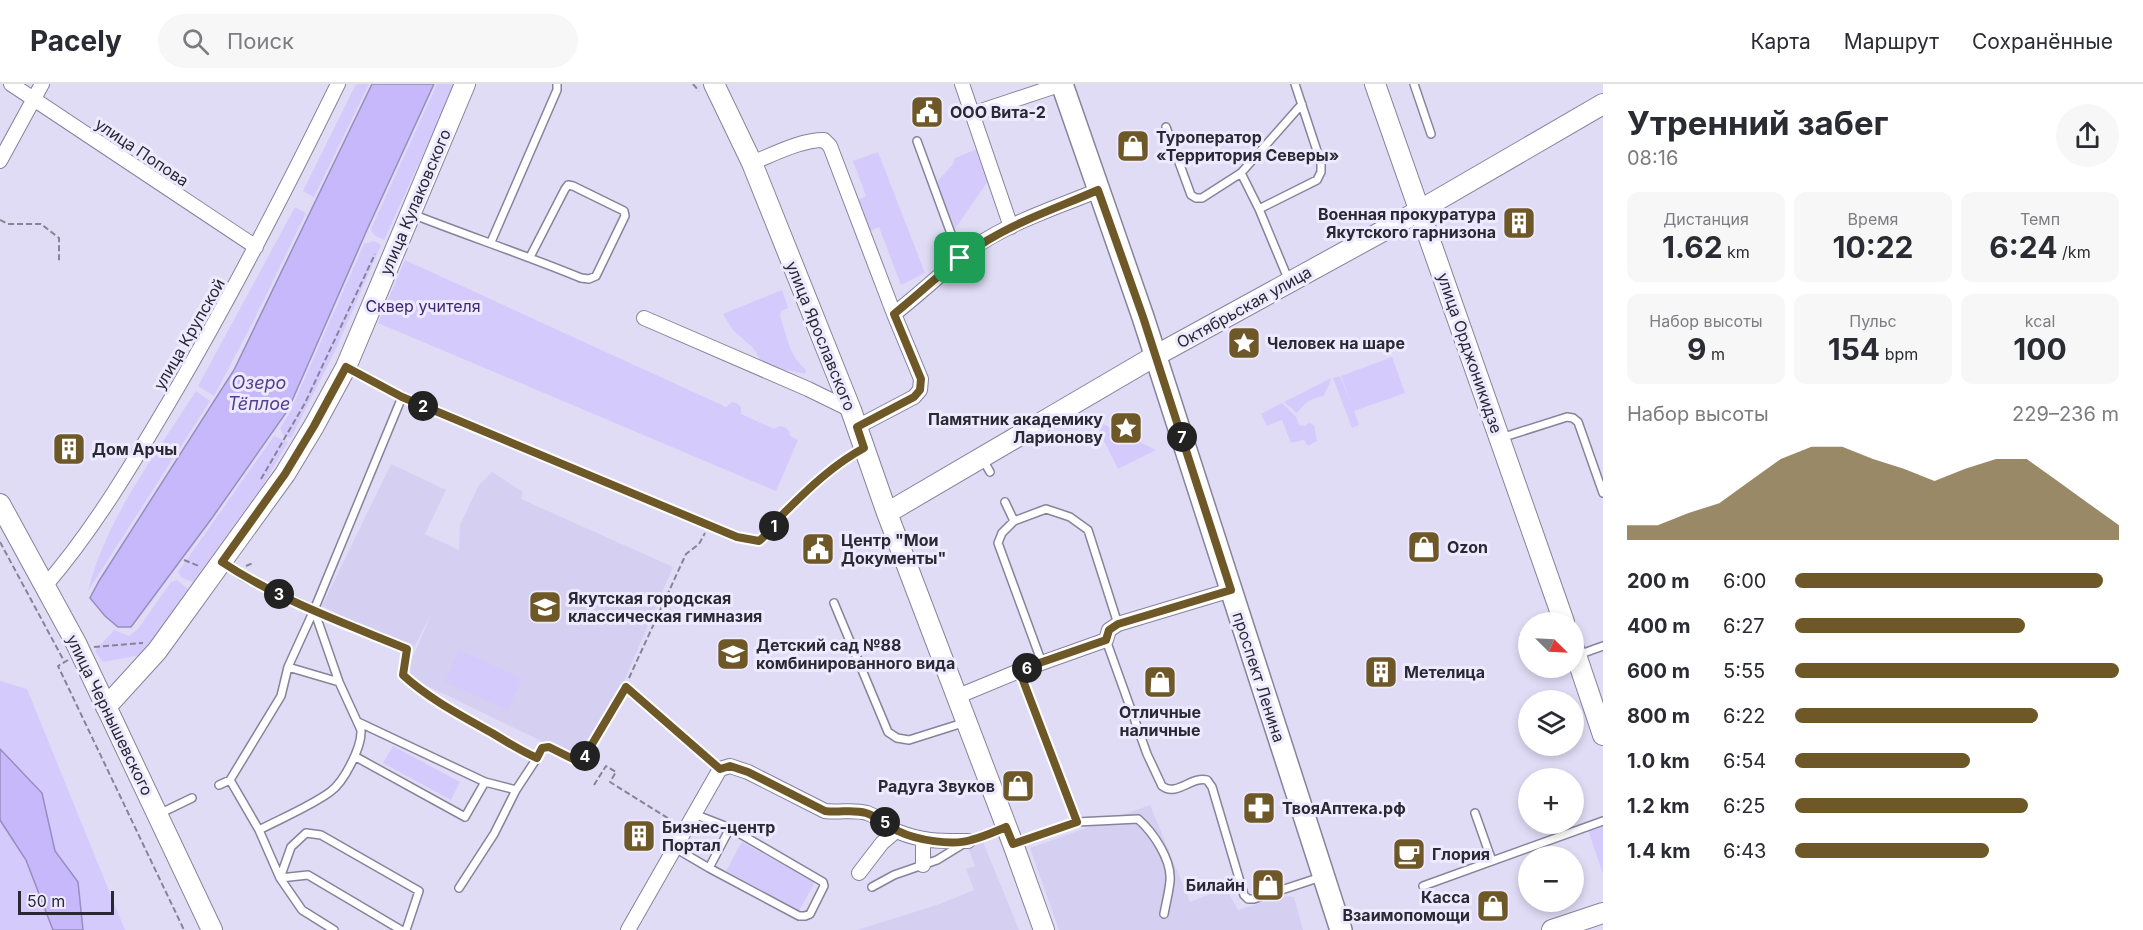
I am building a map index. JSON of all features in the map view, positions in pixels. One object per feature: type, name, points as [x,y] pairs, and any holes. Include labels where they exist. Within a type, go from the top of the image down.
[{"type":"main road","name":"проспект Ленина","points":[[1062,84],[1155,356],[1341,930]]},
{"type":"street","name":"улица Попова","points":[[11,84],[256,247]]},
{"type":"street","points":[[0,161],[42,84]]},
{"type":"street","name":"улица Крупской","points":[[45,586],[80,543],[137,456],[209,333],[256,247],[338,84]]},
{"type":"street","name":"улица Кулаковского","points":[[106,707],[157,651],[285,474],[314,426],[346,367],[465,84]]},
{"type":"street","name":"улица Ярославского","points":[[714,84],[752,163],[854,418],[887,513],[1044,930]]},
{"type":"street","points":[[962,84],[1011,227]]},
{"type":"street","points":[[972,114],[1062,84]]},
{"type":"street","name":"улица Орджоникидзе","points":[[1375,84],[1561,612]]},
{"type":"street","name":"Октябрьская улица","points":[[887,513],[986,465],[1155,356],[1290,283],[1603,104]]},
{"type":"street","points":[[644,318],[808,389],[854,418],[914,397],[920,390],[921,379],[830,146],[824,140],[815,140],[752,163]]},
{"type":"street","points":[[894,314],[960,258],[1011,227],[1098,190]]},
{"type":"street","name":"улица Чернышевского","points":[[0,504],[45,586],[72,658],[106,707],[212,930]]},
{"type":"street","points":[[956,697],[1019,670],[1106,640],[1109,630],[1118,624],[1231,590]]},
{"type":"street","points":[[1584,678],[1603,735]]},
{"type":"street","points":[[628,930],[720,769],[730,766],[748,772],[825,811],[839,813],[851,810],[866,813],[884,820],[896,831],[923,841],[968,841]]},
{"type":"street","points":[[859,873],[882,843],[896,831]]},
{"type":"street","points":[[923,841],[923,865]]},
{"type":"street","points":[[1560,929],[1603,913]]},
{"type":"lane","points":[[491,242],[557,90],[557,84]]},
{"type":"lane","points":[[1259,209],[1317,180],[1322,172],[1295,84]]},
{"type":"lane","points":[[1414,84],[1431,134]]},
{"type":"lane","points":[[1166,127],[1191,195],[1202,198],[1240,172],[1302,104]]},
{"type":"lane","points":[[917,141],[960,258]]},
{"type":"lane","points":[[1240,172],[1259,209],[1290,283]]},
{"type":"lane","points":[[411,214],[464,235],[491,242],[581,278],[589,279],[596,276],[625,216],[624,211],[568,185],[530,257]]},
{"type":"lane","points":[[346,367],[402,397],[737,537],[759,541],[766,536],[783,514],[842,460],[864,448]]},
{"type":"lane","points":[[219,785],[230,780],[281,696],[288,667],[402,397]]},
{"type":"lane","points":[[1500,438],[1567,417],[1573,418],[1578,422],[1603,493]]},
{"type":"lane","points":[[1005,502],[1014,521]]},
{"type":"lane","points":[[1041,663],[998,543],[1002,533],[1014,521],[1046,509],[1070,517],[1089,530],[1118,624]]},
{"type":"lane","points":[[222,562],[242,576],[314,610],[407,649]]},
{"type":"lane","points":[[834,603],[888,732],[897,738],[909,740],[966,722]]},
{"type":"lane","points":[[259,830],[332,791],[356,757],[361,736],[358,722],[339,682],[314,610]]},
{"type":"lane","points":[[1106,640],[1147,754],[1162,786],[1174,790],[1202,778],[1207,780],[1212,787],[1244,895],[1248,899],[1254,899],[1324,876]]},
{"type":"lane","points":[[1584,651],[1603,646]]},
{"type":"lane","points":[[288,667],[339,682]]},
{"type":"lane","points":[[1019,670],[1077,822]]},
{"type":"lane","points":[[626,687],[720,769]]},
{"type":"lane","points":[[358,722],[485,782],[516,790]]},
{"type":"lane","points":[[356,757],[465,818],[485,782]]},
{"type":"lane","points":[[459,888],[495,834],[516,790],[537,758]]},
{"type":"lane","points":[[230,780],[259,830],[280,878],[302,910],[334,930]]},
{"type":"lane","points":[[158,815],[192,798]]},
{"type":"lane","points":[[1475,813],[1492,861]]},
{"type":"lane","points":[[674,848],[799,916],[810,914],[824,886],[823,882],[730,828],[694,814]]},
{"type":"lane","points":[[872,887],[894,874],[937,860],[968,841],[1010,836],[1077,822],[1138,819],[1146,826],[1164,855],[1168,867],[1171,879],[1164,914]]},
{"type":"lane","points":[[1423,886],[1603,821]]},
{"type":"lane","points":[[709,868],[730,828]]},
{"type":"lane","points":[[306,833],[321,835],[419,891],[404,930],[308,875],[280,878],[291,847],[306,833]]},
{"type":"path","points":[[0,220],[8,224],[41,224],[59,238],[58,261]]},
{"type":"path","points":[[255,487],[305,403],[375,253]]},
{"type":"path","points":[[407,649],[403,675],[447,708],[537,758],[542,748],[549,747],[579,762],[582,761],[626,687],[686,554],[699,544],[708,525]]},
{"type":"path","points":[[0,542],[72,658]]},
{"type":"path","points":[[184,560],[200,567]]},
{"type":"path","points":[[146,643],[91,647],[57,666],[184,930]]},
{"type":"path","points":[[594,785],[606,766],[616,772],[610,782],[677,824]]},
{"type":"shaded area","name":"Якутская городская классическая гимназия","points":[[391,464],[446,490],[425,534],[459,550],[460,525],[479,485],[492,472],[523,492],[521,499],[673,567],[615,702],[580,760],[405,675],[433,610],[413,650],[322,606]]},
{"type":"shaded area","points":[[1150,805],[1190,902],[1226,888],[1238,910],[1283,896],[1294,897],[1303,930],[1059,930],[1030,848]]},
{"type":"shaded area","points":[[983,842],[1019,930],[857,930],[940,904],[974,890],[966,869],[975,866],[968,848]]},
{"type":"green space","points":[[356,84],[369,84],[314,197],[303,191]]},
{"type":"green space","points":[[437,84],[455,84],[384,240],[374,235],[371,229]]},
{"type":"green space","points":[[977,149],[988,181],[955,229],[937,182],[953,164],[955,158]]},
{"type":"green space","points":[[878,152],[925,273],[901,285],[879,227],[870,231],[858,200],[866,196],[853,161]]},
{"type":"green space","points":[[295,207],[306,213],[214,396],[198,386]]},
{"type":"green space","points":[[374,241],[381,245],[335,351],[291,438],[283,435],[280,428],[289,414],[364,244]]},
{"type":"green space","name":"Сквер учителя","points":[[405,260],[726,407],[732,402],[737,403],[741,407],[741,414],[774,429],[779,426],[785,427],[790,436],[798,440],[776,491],[378,323]]},
{"type":"green space","points":[[782,290],[788,308],[781,311],[780,316],[791,349],[797,361],[806,371],[805,374],[762,362],[753,348],[732,329],[723,314]]},
{"type":"green space","points":[[1392,357],[1405,393],[1354,411],[1359,425],[1352,428],[1333,378],[1340,376],[1352,406],[1341,376]]},
{"type":"green space","points":[[1331,378],[1324,396],[1309,401],[1297,413],[1284,402]]},
{"type":"green space","points":[[196,391],[210,401],[88,591],[96,564],[120,512]]},
{"type":"green space","points":[[1282,403],[1296,417],[1299,425],[1305,426],[1309,423],[1314,425],[1317,441],[1308,446],[1304,440],[1291,443],[1282,420],[1267,426],[1261,414]]},
{"type":"green space","points":[[1093,419],[1156,450],[1118,469]]},
{"type":"green space","points":[[274,436],[288,442],[263,485],[193,582],[182,578],[178,572]]},
{"type":"green space","points":[[177,580],[188,589],[141,655],[103,662],[95,651],[114,630],[129,636],[138,629],[171,582]]},
{"type":"green space","points":[[459,650],[522,678],[508,710],[445,682]]},
{"type":"green space","points":[[0,681],[27,689],[125,930],[0,930]]},
{"type":"green space","points":[[393,746],[460,782],[451,800],[383,763]]},
{"type":"green space","points":[[1603,825],[1603,874],[1588,830]]},
{"type":"green space","points":[[742,842],[815,882],[799,911],[726,871]]},
{"type":"water","name":"Озеро Тёплое","points":[[372,84],[434,84],[288,410],[131,627],[118,627],[90,598],[234,370]]},
{"type":"water","points":[[0,749],[42,793],[55,851],[78,882],[83,930],[53,930],[26,860],[0,820]]},
{"type":"place","name":"ООО Вита-2","points":[[927,112]]},
{"type":"place","name":"Туроператор «Территория Северы»","points":[[1133,146]]},
{"type":"place","name":"Военная прокуратура Якутского гарнизона","points":[[1519,223]]},
{"type":"place","name":"Человек на шаре","points":[[1244,343]]},
{"type":"place","name":"Памятник академику Ларионову","points":[[1126,428]]},
{"type":"place","name":"Дом Арчы","points":[[69,449]]},
{"type":"place","name":"Ozon","points":[[1424,547]]},
{"type":"place","name":"Центр \"Мои Документы\"","points":[[818,549]]},
{"type":"place","name":"Якутская городская классическая гимназия","points":[[545,607]]},
{"type":"place","name":"Детский сад №88 комбинированного вида","points":[[733,654]]},
{"type":"place","name":"Метелица","points":[[1381,672]]},
{"type":"place","name":"Отличные наличные","points":[[1160,682]]},
{"type":"place","name":"Радуга Звуков","points":[[1018,786]]},
{"type":"place","name":"ТвояАптека.рф","points":[[1259,808]]},
{"type":"place","name":"Бизнес-центр Портал","points":[[639,836]]},
{"type":"place","name":"Глория","points":[[1409,854]]},
{"type":"place","name":"Билайн","points":[[1268,885]]},
{"type":"place","name":"Касса Взаимопомощи","points":[[1493,906]]},
{"type":"route","points":[[1098,190],[1143,317],[1231,590],[1118,624],[1109,630],[1106,640],[1019,670],[1077,822],[1013,844],[1006,827],[968,841],[923,841],[896,831],[884,820],[866,813],[851,810],[839,813],[825,811],[748,772],[730,766],[720,769],[626,687],[582,761],[579,762],[549,747],[542,748],[537,758],[447,708],[415,686],[403,675],[407,649],[278,594],[242,576],[222,562],[285,474],[346,367],[402,397],[737,537],[759,541],[766,536],[783,514],[842,460],[864,448],[857,427],[914,397],[920,390],[921,379],[894,314],[960,258],[1011,227],[1098,190]]}]
